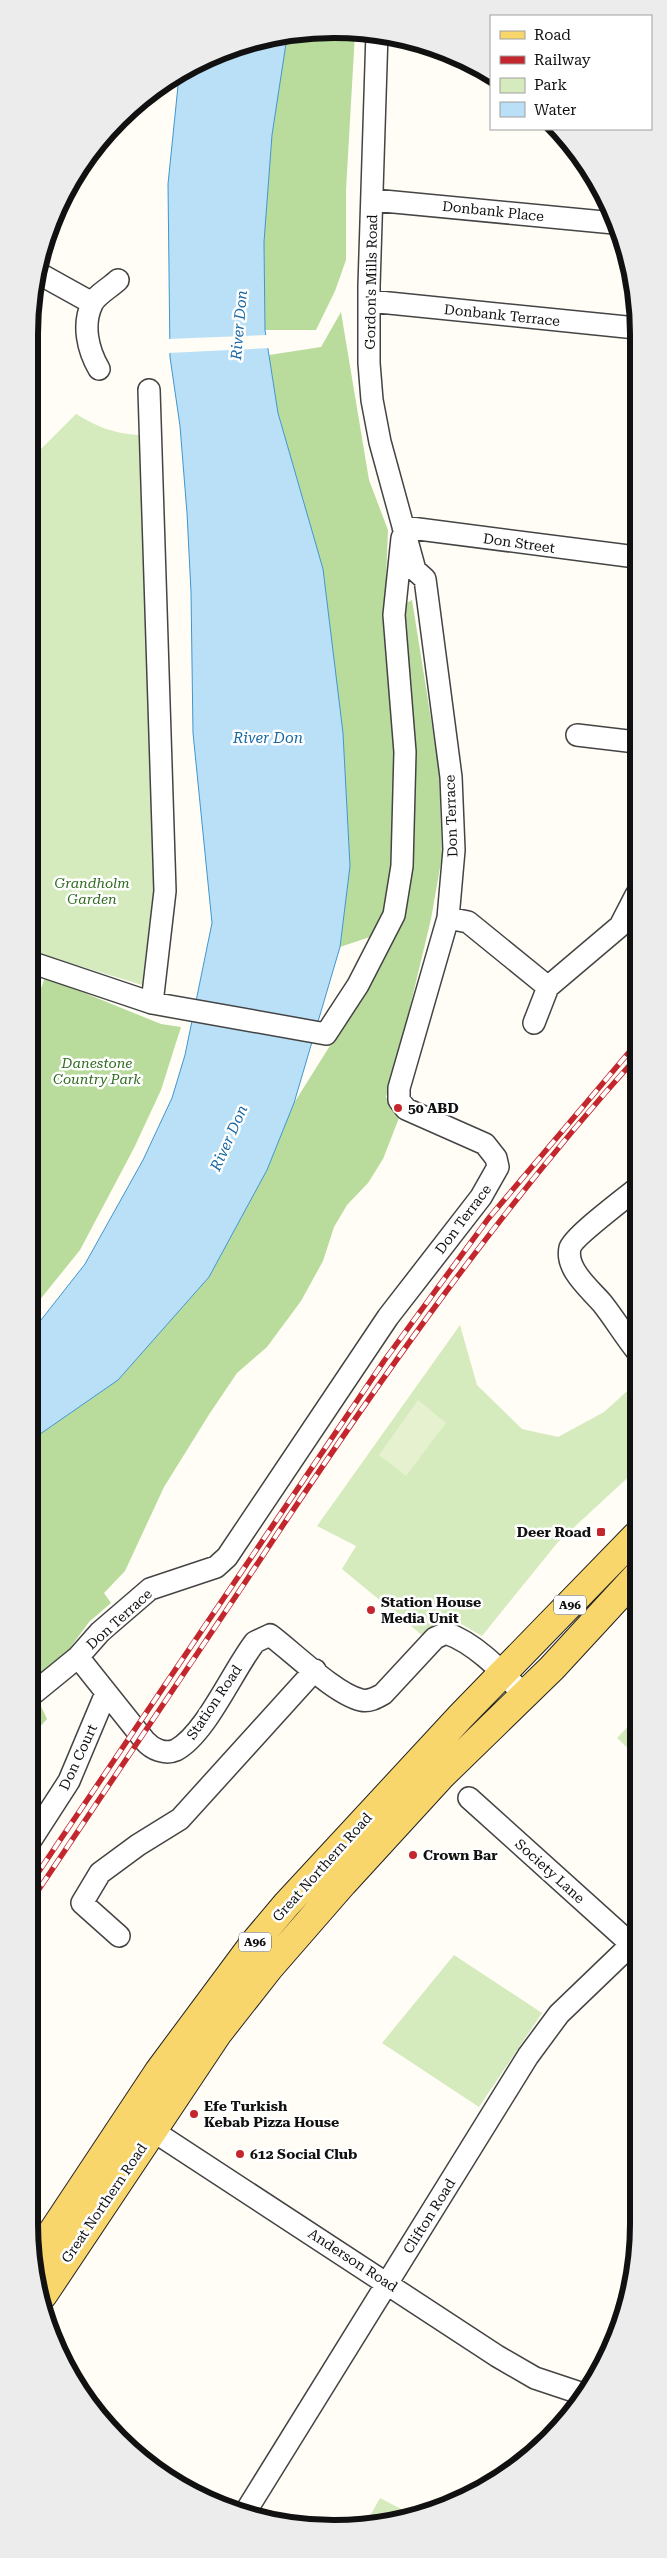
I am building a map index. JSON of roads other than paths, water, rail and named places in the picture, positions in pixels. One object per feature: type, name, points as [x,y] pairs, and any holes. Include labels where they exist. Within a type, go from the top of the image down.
[{"type":"main road","name":"Great Northern Road","points":[[39,2252],[129,2116],[219,1987],[286,1905],[461,1716],[504,1674],[630,1542]]},
{"type":"main road","name":"Great Northern Road","points":[[45,2291],[218,2033],[288,1947],[342,1883],[442,1776],[524,1695],[630,1583]]},
{"type":"street","name":"Gordon's Mills Road","points":[[378,41],[369,301],[372,400],[382,451],[403,527]]},
{"type":"street","name":"Donbank Place","points":[[373,200],[608,222]]},
{"type":"street","points":[[43,276],[92,303]]},
{"type":"street","points":[[99,369],[91,355],[88,320],[92,303],[118,280]]},
{"type":"street","name":"Donbank Terrace","points":[[369,301],[630,327]]},
{"type":"street","points":[[149,390],[165,891],[160,1005]]},
{"type":"street","points":[[38,965],[160,1005],[326,1034],[358,985],[394,915],[402,866],[405,752],[394,615],[403,527]]},
{"type":"street","name":"Don Street","points":[[403,527],[630,556]]},
{"type":"street","name":"Don Terrace","points":[[78,1657],[100,1632],[150,1589],[216,1567],[227,1557],[388,1317],[494,1176],[498,1167],[496,1158],[485,1144],[406,1109],[399,1100],[399,1088],[448,918],[454,850],[451,777],[425,579],[415,570],[403,527]]},
{"type":"street","points":[[577,735],[630,741]]},
{"type":"street","points":[[534,1023],[548,987],[620,926],[630,907]]},
{"type":"street","points":[[448,918],[468,922],[548,987]]},
{"type":"street","points":[[630,1194],[580,1235],[570,1247],[570,1259],[582,1281],[630,1337]]},
{"type":"street","name":"Station Road","points":[[78,1657],[149,1746],[169,1752],[174,1751],[194,1735],[249,1649],[262,1637],[270,1634],[338,1688],[360,1700],[375,1699],[391,1687],[435,1638],[446,1633],[471,1647],[504,1674],[524,1695]]},
{"type":"street","points":[[38,1690],[78,1657]]},
{"type":"street","points":[[119,1936],[82,1902],[100,1874],[138,1845],[180,1819],[314,1670]]},
{"type":"street","name":"Don Court","points":[[38,1830],[69,1781],[106,1693]]},
{"type":"street","name":"Society Lane","points":[[469,1798],[630,1939]]},
{"type":"street","name":"Clifton Road","points":[[248,2508],[528,2056],[559,2014],[630,1945]]},
{"type":"street","name":"Anderson Road","points":[[129,2116],[388,2282],[496,2356],[535,2378],[577,2392]]},
{"type":"water","name":"River Don","points":[[286,41],[272,135],[264,242],[265,330],[278,413],[323,569],[343,733],[350,866],[340,947],[294,1103],[267,1170],[209,1277],[118,1380],[38,1435],[38,1322],[85,1264],[143,1160],[172,1098],[185,1055],[212,923],[193,733],[191,592],[187,513],[180,426],[170,357],[168,184],[178,81],[203,68],[238,53]]},
{"type":"railway","points":[[38,1873],[384,1361],[488,1219],[630,1051]]},
{"type":"railway","points":[[38,1891],[338,1443],[432,1310],[531,1182],[630,1065]]},
{"type":"place","name":"50 ABD","points":[[398,1108]]},
{"type":"place","name":"Deer Road","points":[[601,1532]]},
{"type":"place","name":"Station House Media Unit","points":[[371,1610]]},
{"type":"place","name":"Crown Bar","points":[[413,1855]]},
{"type":"place","name":"Efe Turkish Kebab Pizza House","points":[[194,2114]]},
{"type":"place","name":"612 Social Club","points":[[240,2154]]},
{"type":"park label","name":"Grandholm Garden","points":[[92,892]]},
{"type":"park label","name":"Danestone Country Park","points":[[97,1072]]}]
